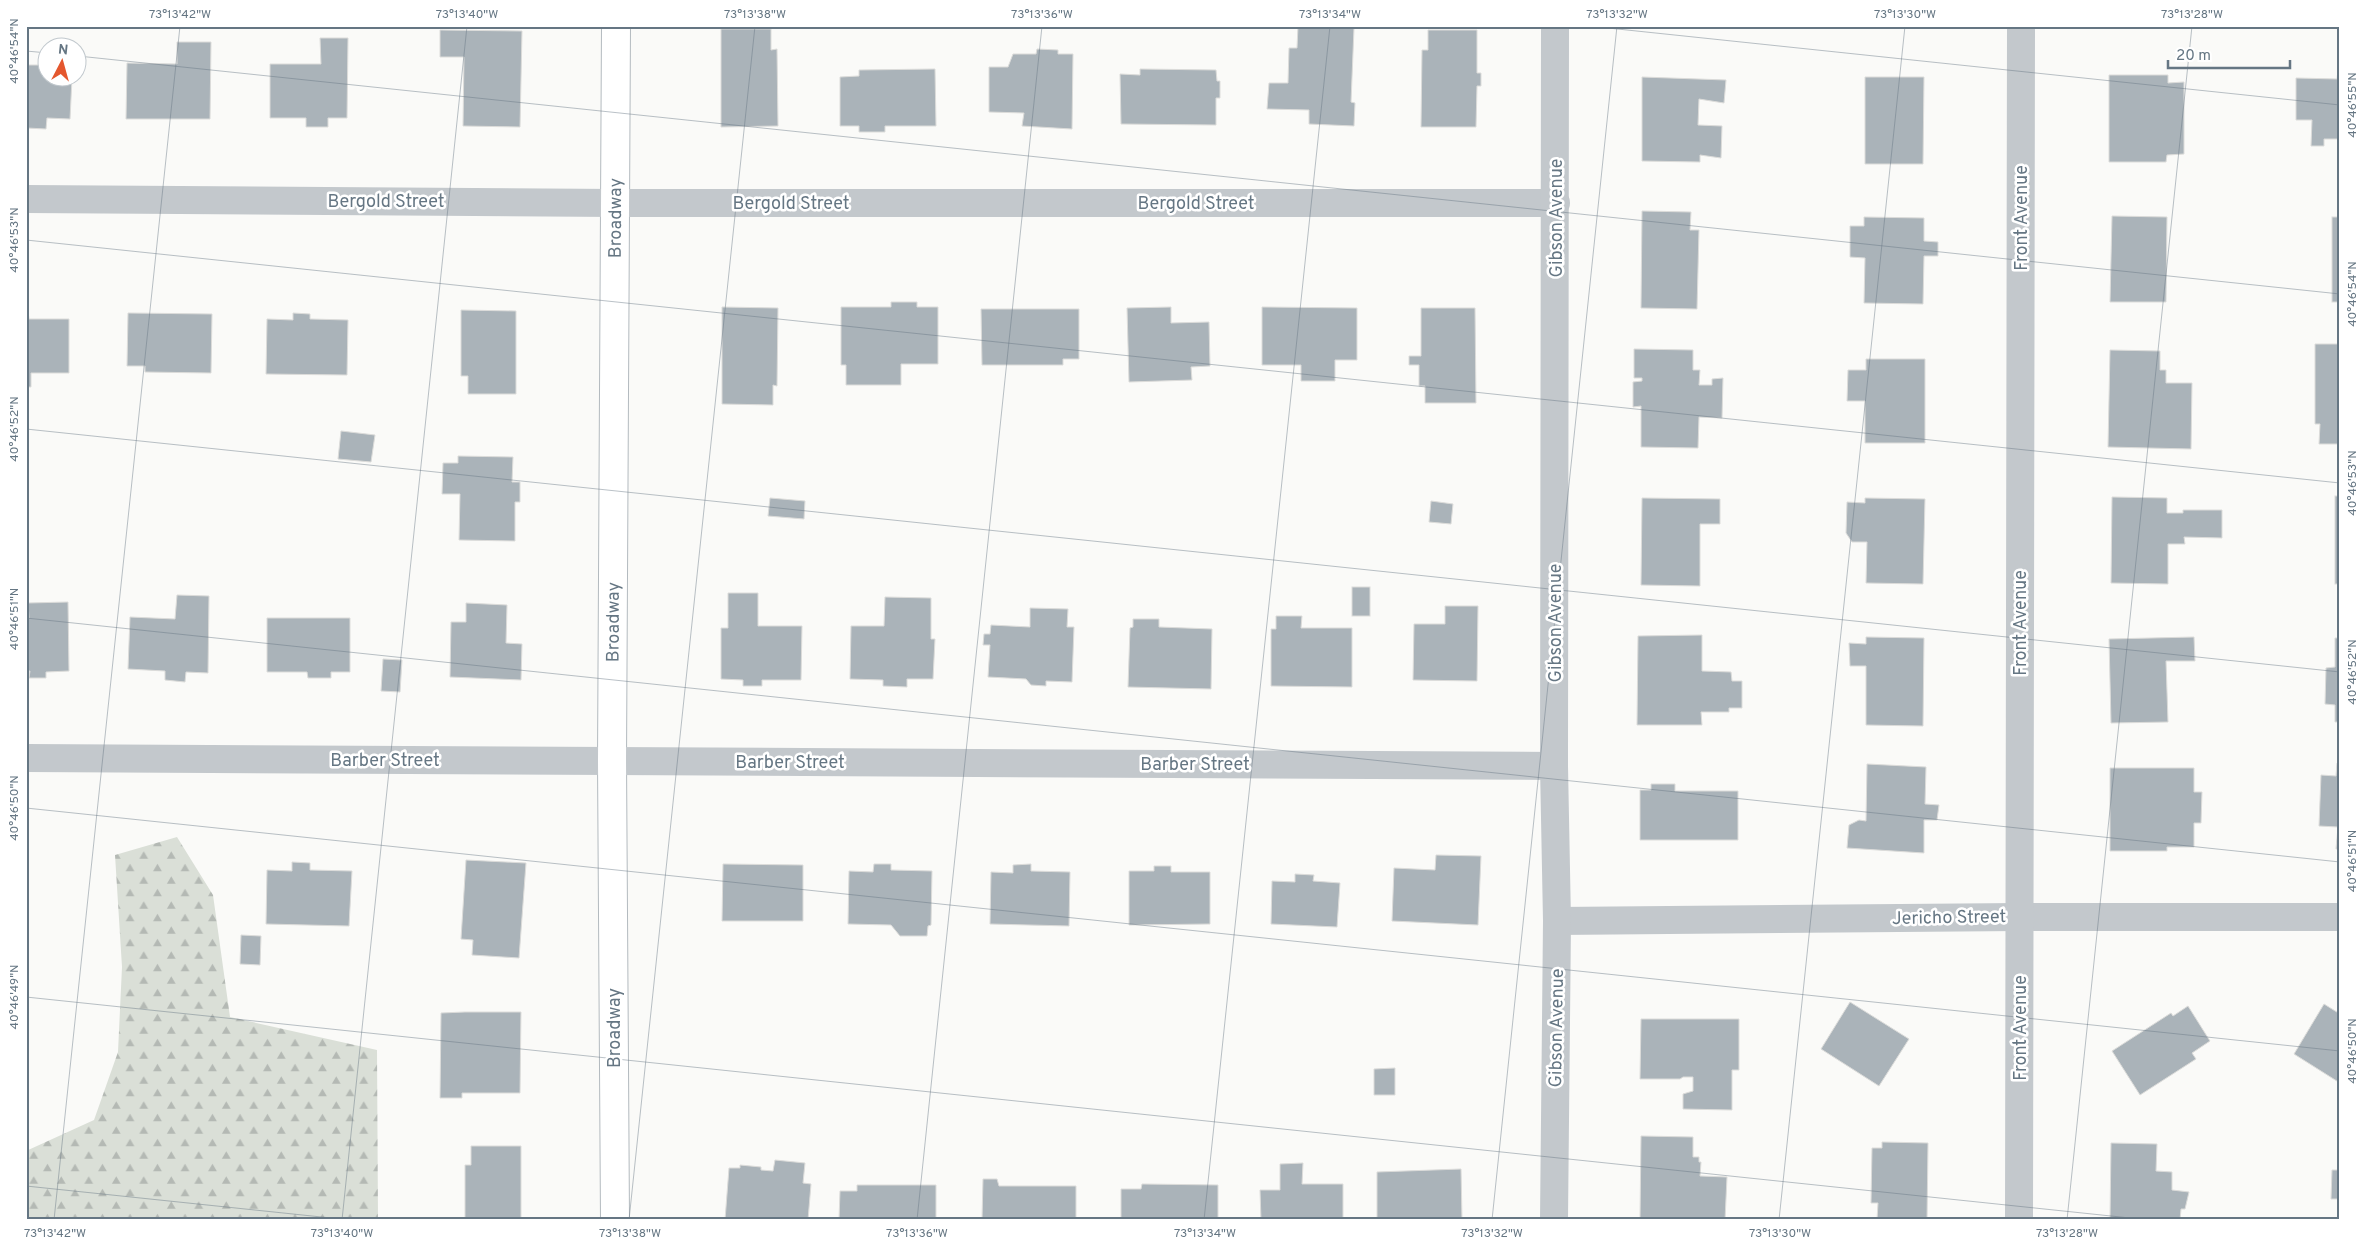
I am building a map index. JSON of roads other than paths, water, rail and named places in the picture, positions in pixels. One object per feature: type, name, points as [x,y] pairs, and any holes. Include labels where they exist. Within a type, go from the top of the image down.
[{"type":"street","name":"Broadway","points":[[615,1220],[612,761],[616,26]]},
{"type":"street","name":"Gibson Avenue","points":[[1554,1220],[1557,921],[1554,766],[1555,26]]},
{"type":"street","name":"Front Avenue","points":[[2019,1220],[2021,26]]},
{"type":"street","name":"Bergold Street","points":[[26,199],[616,203],[1556,203]]},
{"type":"street","name":"Barber Street","points":[[26,758],[1554,766]]},
{"type":"street","name":"Jericho Street","points":[[1557,921],[2020,917],[2340,917]]}]
